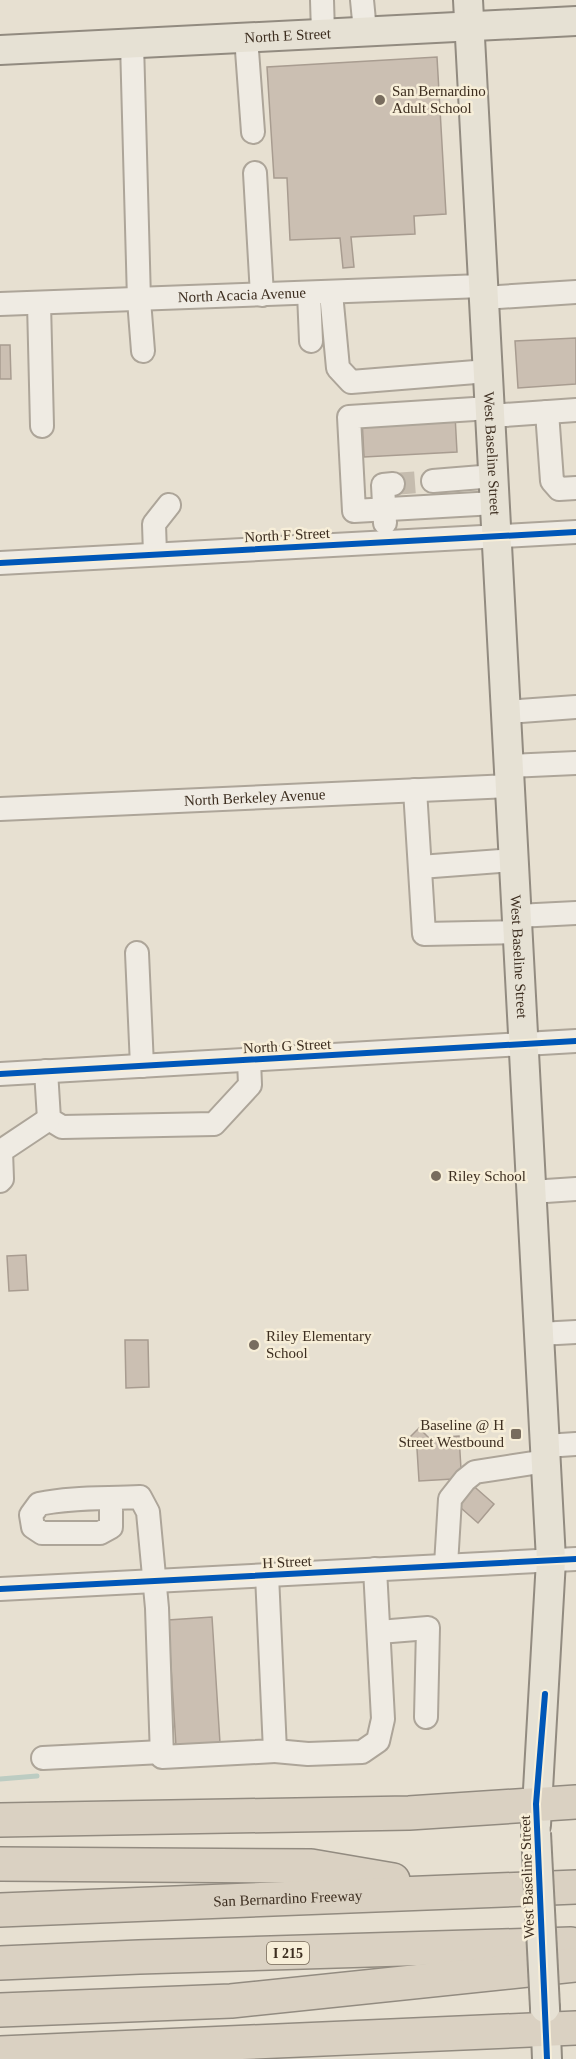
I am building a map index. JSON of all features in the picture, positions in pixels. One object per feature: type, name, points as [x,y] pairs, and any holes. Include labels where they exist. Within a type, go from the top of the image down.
[{"type":"highway","points":[[0,1820],[409,1813],[536,1819],[576,1802]]},
{"type":"highway","points":[[0,1864],[311,1866],[457,1891]]},
{"type":"highway","name":"San Bernardino Freeway","points":[[0,1910],[576,1887]]},
{"type":"highway","name":"I 215","points":[[0,1963],[576,1944]]},
{"type":"highway","points":[[0,2010],[231,2001],[576,1965]]},
{"type":"highway","points":[[0,2053],[198,2045],[556,2039]]},
{"type":"main road","name":"North E Street","points":[[0,50],[364,31],[469,13],[576,21]]},
{"type":"main road","name":"West Baseline Street","points":[[469,13],[545,1454],[564,1559],[544,1694],[536,1819],[556,2039]]},
{"type":"street","points":[[322,0],[323,33]]},
{"type":"street","points":[[362,0],[364,31]]},
{"type":"street","points":[[246,37],[253,132]]},
{"type":"street","points":[[132,43],[139,300],[143,351]]},
{"type":"street","points":[[255,173],[262,295]]},
{"type":"street","name":"North Acacia Avenue","points":[[0,304],[320,293],[576,292]]},
{"type":"street","points":[[311,341],[320,293]]},
{"type":"street","points":[[320,293],[338,368],[351,382],[488,371]]},
{"type":"street","points":[[39,303],[42,426]]},
{"type":"street","points":[[494,489],[384,509],[354,511],[349,417],[576,410]]},
{"type":"street","points":[[547,412],[552,481],[559,489],[576,488]]},
{"type":"street","points":[[434,481],[494,489]]},
{"type":"street","points":[[386,542],[383,485],[393,484]]},
{"type":"street","points":[[155,554],[154,524],[169,505]]},
{"type":"street","name":"North F Street","points":[[0,563],[576,532]]},
{"type":"street","points":[[506,712],[576,707]]},
{"type":"street","name":"North Berkeley Avenue","points":[[0,809],[415,790],[510,776],[576,763]]},
{"type":"street","points":[[415,790],[424,934],[517,924],[576,913]]},
{"type":"street","points":[[420,867],[513,860]]},
{"type":"street","points":[[137,953],[142,1066]]},
{"type":"street","name":"North G Street","points":[[0,1074],[576,1041]]},
{"type":"street","points":[[49,1119],[62,1127],[214,1125],[250,1085],[249,1060]]},
{"type":"street","points":[[46,1071],[49,1119]]},
{"type":"street","points":[[0,1181],[2,1179],[1,1151],[49,1119]]},
{"type":"street","points":[[531,1192],[576,1190]]},
{"type":"street","points":[[539,1334],[576,1332]]},
{"type":"street","points":[[446,1566],[450,1499],[465,1479],[475,1472],[576,1444]]},
{"type":"street","points":[[111,1499],[140,1497],[148,1512],[157,1608],[162,1757],[275,1751],[308,1754],[362,1752],[378,1741],[383,1719],[375,1569]]},
{"type":"street","name":"H Street","points":[[0,1589],[564,1559]]},
{"type":"street","points":[[267,1575],[275,1751]]},
{"type":"street","points":[[379,1632],[428,1628],[426,1718]]},
{"type":"street","points":[[43,1758],[162,1752]]},
{"type":"building","points":[[437,57],[446,214],[414,216],[415,234],[351,237],[354,267],[343,268],[340,238],[290,240],[287,178],[274,178],[267,67]]},
{"type":"building","points":[[576,338],[576,384],[518,388],[515,341]]},
{"type":"building","points":[[0,345],[10,345],[11,379],[0,379]]},
{"type":"building","points":[[455,415],[457,452],[364,457],[362,420]]},
{"type":"building","points":[[26,1255],[28,1290],[9,1291],[7,1256]]},
{"type":"building","points":[[125,1340],[148,1340],[149,1387],[126,1388]]},
{"type":"building","points":[[419,1428],[429,1438],[459,1436],[461,1469],[453,1479],[419,1481],[417,1449],[408,1439]]},
{"type":"building","points":[[469,1482],[494,1504],[478,1523],[453,1501]]},
{"type":"building","points":[[212,1617],[220,1743],[176,1746],[168,1620]]},
{"type":"waterway","points":[[0,1779],[37,1776]]},
{"type":"tunnel","points":[[393,484],[433,481]]},
{"type":"cycle path","points":[[0,563],[576,532]]},
{"type":"cycle path","points":[[0,1074],[576,1041]]},
{"type":"cycle path","points":[[0,1589],[576,1559]]},
{"type":"cycle path","points":[[545,1694],[536,1804],[547,2059]]},
{"type":"place","name":"San Bernardino Adult School","points":[[380,100]]},
{"type":"place","name":"Riley School","points":[[436,1176]]},
{"type":"place","name":"Riley Elementary School","points":[[254,1345]]},
{"type":"place","name":"Baseline @ H Street Westbound","points":[[516,1434]]}]
